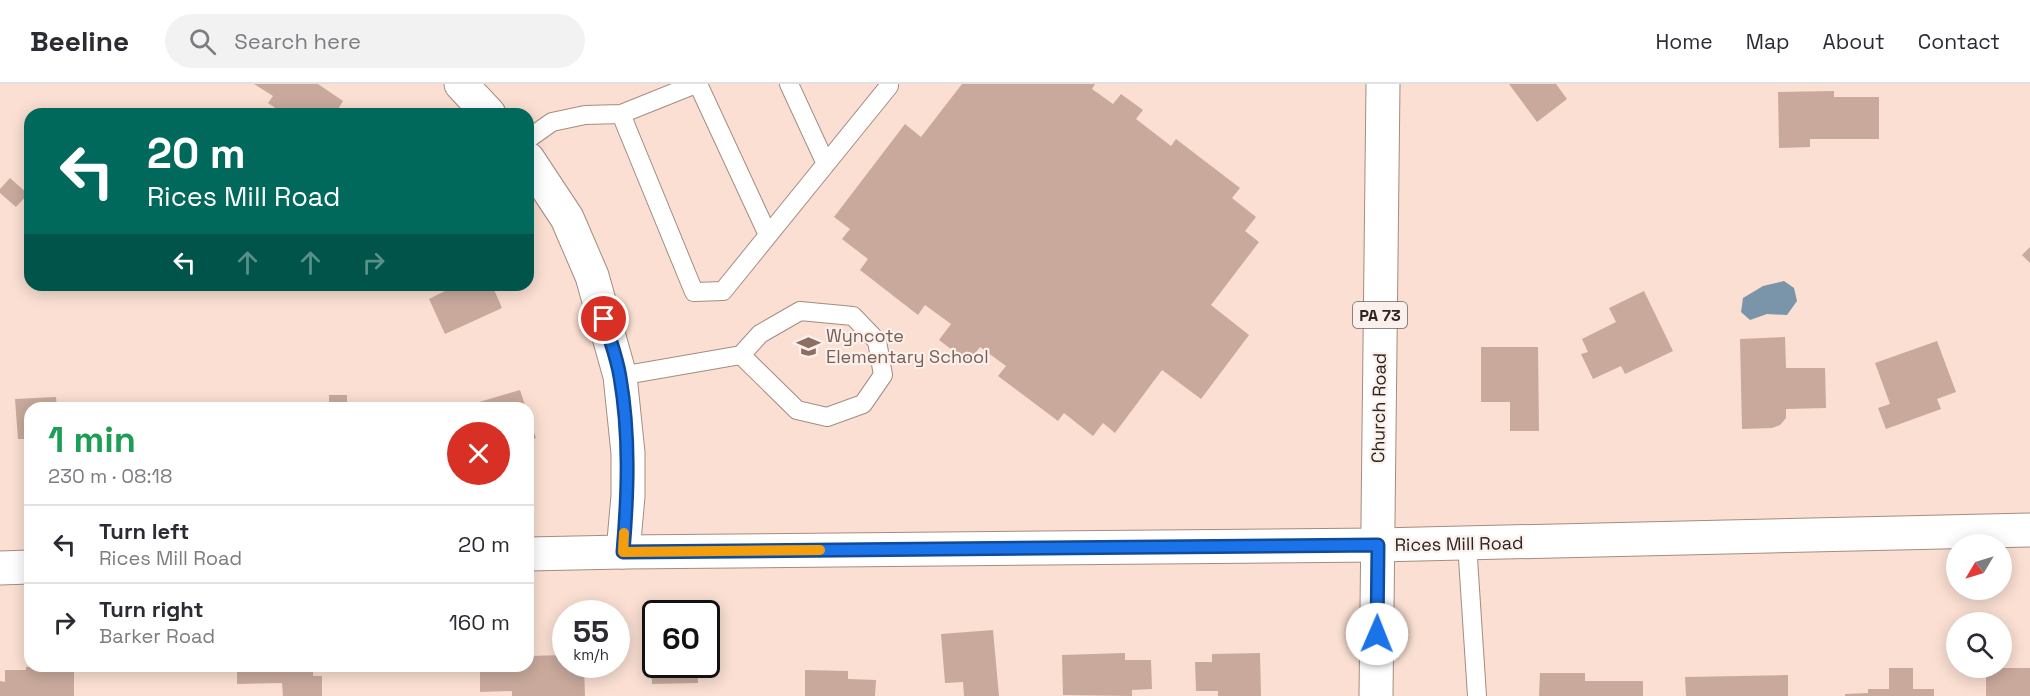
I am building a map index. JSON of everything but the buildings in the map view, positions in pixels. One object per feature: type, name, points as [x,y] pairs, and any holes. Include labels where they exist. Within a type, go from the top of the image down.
[{"type":"street","points":[[461,84],[483,108]]},
{"type":"street","name":"Church Road","points":[[1376,696],[1383,84]]},
{"type":"street","points":[[534,168],[567,218],[592,276],[620,376],[628,453],[628,496],[623,552]]},
{"type":"street","name":"Rices Mill Road","points":[[534,554],[1378,545],[2030,530]]},
{"type":"street","points":[[0,568],[24,567]]},
{"type":"lane","points":[[534,135],[552,122],[585,115],[621,114],[697,84],[768,235]]},
{"type":"lane","points":[[789,84],[826,164]]},
{"type":"lane","points":[[621,114],[694,292],[723,291],[889,84]]},
{"type":"lane","points":[[620,376],[741,355],[760,334],[800,311],[853,316],[877,341],[883,375],[863,404],[827,417],[797,410],[741,355]]},
{"type":"lane","points":[[1467,543],[1477,696]]},
{"type":"water","points":[[1784,281],[1794,288],[1797,301],[1787,315],[1767,314],[1750,320],[1741,312],[1743,298],[1763,286]]},
{"type":"slow traffic","points":[[624,533],[623,552],[820,550]]},
{"type":"place","name":"Wyncote Elementary School","points":[[808,346]]},
{"type":"route","points":[[604,319],[620,376],[628,453],[628,496],[623,552],[1378,545],[1377,634]]}]
